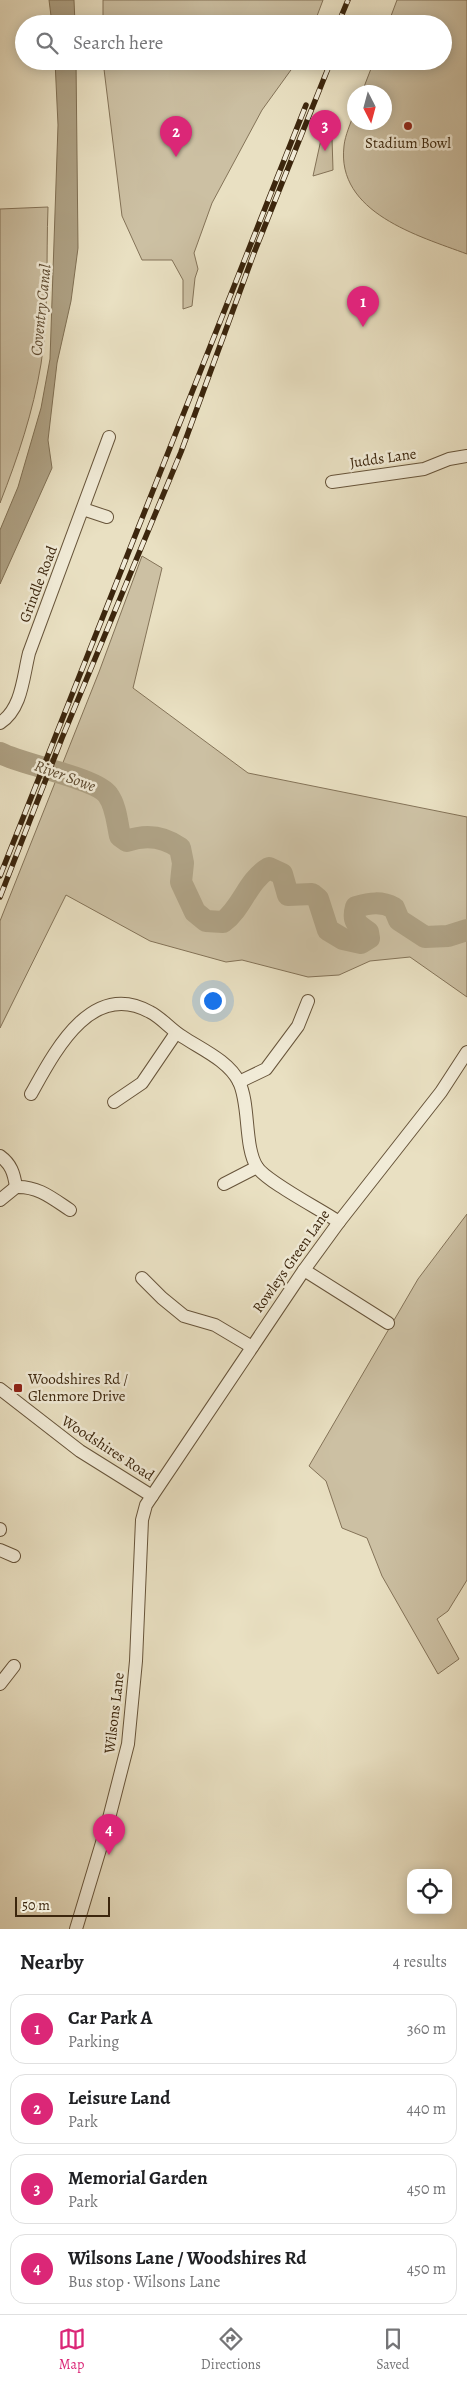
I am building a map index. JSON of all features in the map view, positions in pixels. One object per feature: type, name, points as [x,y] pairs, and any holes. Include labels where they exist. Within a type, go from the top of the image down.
[{"type":"street","name":"Grindle Road","points":[[2,722],[14,710],[22,688],[29,653],[109,437]]},
{"type":"street","name":"Judds Lane","points":[[332,482],[424,470],[449,459],[467,456]]},
{"type":"street","points":[[83,509],[108,517]]},
{"type":"street","points":[[239,1082],[266,1069],[298,1026],[308,1001]]},
{"type":"street","points":[[32,1094],[53,1056],[72,1030],[84,1019],[102,1007],[125,1004],[151,1012],[176,1033],[225,1065],[239,1082],[253,1156],[257,1167],[282,1186],[338,1222]]},
{"type":"street","points":[[114,1102],[142,1083],[176,1033]]},
{"type":"street","name":"Rowleys Green Lane","points":[[152,1496],[252,1346],[338,1222],[441,1092],[467,1052]]},
{"type":"street","points":[[0,1156],[8,1162],[13,1172],[16,1187]]},
{"type":"street","points":[[224,1184],[257,1167]]},
{"type":"street","points":[[0,1200],[16,1187],[32,1187],[42,1191],[70,1210]]},
{"type":"street","points":[[304,1270],[388,1323]]},
{"type":"street","points":[[142,1278],[184,1316],[216,1326],[252,1346]]},
{"type":"street","name":"Woodshires Road","points":[[0,1389],[80,1451],[152,1496]]},
{"type":"street","name":"Wilsons Lane","points":[[76,1929],[107,1826],[128,1744],[136,1661],[142,1520],[145,1508],[152,1496]]},
{"type":"street","points":[[0,1550],[14,1556]]},
{"type":"street","points":[[0,1684],[14,1666]]},
{"type":"shaded area","points":[[49,0],[74,0],[75,15],[51,15]]},
{"type":"shaded area","points":[[103,0],[323,0],[317,15],[103,15]]},
{"type":"shaded area","name":"Stadium Bowl","points":[[397,0],[467,0],[467,254],[405,230],[384,218],[367,205],[353,189],[345,169],[344,146],[348,130],[392,130],[392,85],[365,85],[371,70],[452,70],[452,15],[391,15]]},
{"type":"shaded area","points":[[55,70],[76,70],[78,248],[71,301],[57,363],[48,440],[52,468],[0,584],[0,530],[18,487],[41,408],[50,359],[58,125]]},
{"type":"shaded area","points":[[104,70],[291,70],[262,110],[212,203],[194,253],[198,269],[195,278],[192,306],[183,309],[183,280],[172,260],[142,260],[122,216]]},
{"type":"shaded area","points":[[322,135],[332,138],[333,170],[313,176]]},
{"type":"shaded area","points":[[48,207],[46,305],[41,364],[34,400],[24,434],[0,503],[0,209]]},
{"type":"shaded area","points":[[142,556],[162,568],[133,688],[248,773],[467,817],[467,997],[410,957],[370,961],[339,975],[308,977],[242,960],[226,962],[150,941],[66,895],[0,1028],[0,921],[99,672]]},
{"type":"shaded area","points":[[467,1214],[467,1580],[448,1611],[437,1619],[459,1659],[438,1674],[382,1576],[367,1538],[342,1528],[326,1481],[309,1466],[418,1279]]},
{"type":"waterway","name":"River Sowe","points":[[0,753],[75,777],[101,789],[108,795],[113,804],[120,836],[127,841],[141,837],[154,837],[180,848],[183,863],[181,882],[195,912],[206,921],[223,922],[236,909],[255,880],[269,868],[282,874],[288,895],[312,894],[318,899],[328,930],[343,939],[361,943],[369,938],[368,932],[356,922],[355,912],[356,907],[375,903],[385,904],[394,908],[399,920],[425,937],[448,936],[467,930]]},
{"type":"railway","points":[[342,15],[348,0]]},
{"type":"railway","points":[[0,897],[62,738],[181,452],[254,253],[327,70]]},
{"type":"railway","points":[[0,876],[306,105]]},
{"type":"place","name":"Stadium Bowl","points":[[408,126]]},
{"type":"place","name":"Memorial Garden","points":[[325,151]]},
{"type":"place","name":"Leisure Land","points":[[176,157]]},
{"type":"place","name":"Car Park A","points":[[363,327]]},
{"type":"place","name":"Woodshires Rd / Glenmore Drive","points":[[18,1388]]},
{"type":"place","name":"Wilsons Lane / Woodshires Rd","points":[[109,1855]]},
{"type":"water label","name":"Coventry Canal","points":[[41,310]]}]
